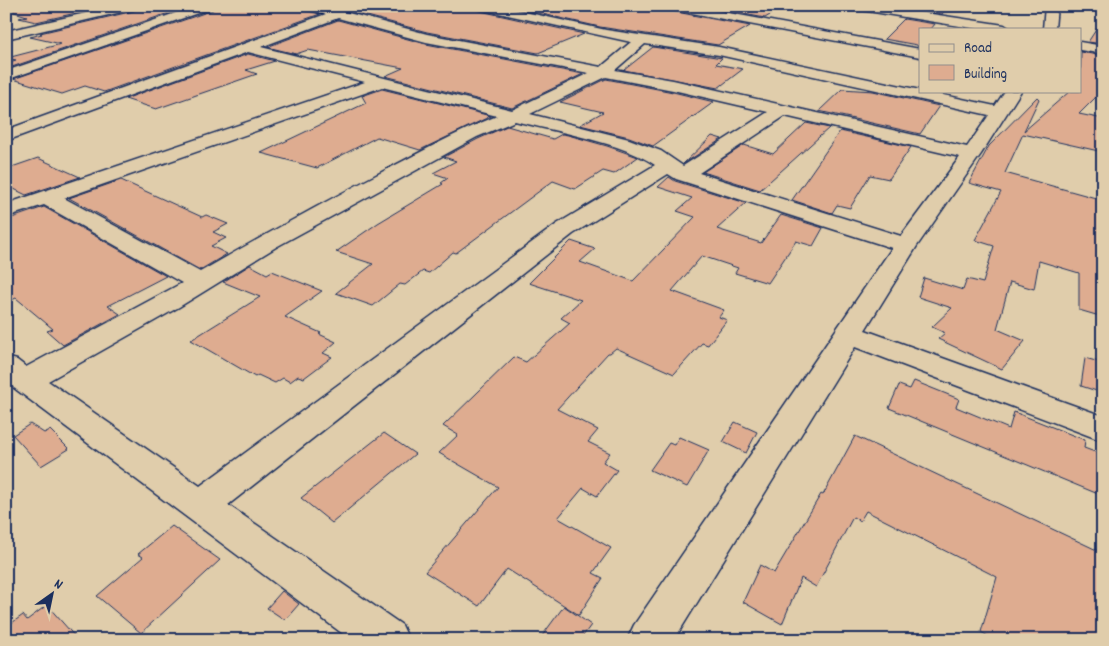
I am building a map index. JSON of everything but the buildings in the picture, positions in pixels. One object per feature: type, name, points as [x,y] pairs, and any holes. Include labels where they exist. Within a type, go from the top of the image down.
[{"type":"street","points":[[6,35],[134,6]]},
{"type":"street","points":[[6,76],[208,6]]},
{"type":"street","points":[[308,6],[426,38],[604,72],[782,110],[972,154]]},
{"type":"street","points":[[480,6],[640,40],[719,51],[919,86]]},
{"type":"street","points":[[671,6],[919,53]]},
{"type":"street","points":[[855,6],[901,9],[999,28]]},
{"type":"street","points":[[1049,28],[1052,6]]},
{"type":"street","points":[[171,8],[192,11]]},
{"type":"street","points":[[535,19],[560,9]]},
{"type":"street","points":[[6,136],[338,14]]},
{"type":"street","points":[[387,640],[201,505],[15,374],[200,283],[268,242],[471,133],[513,116],[604,72],[640,40]]},
{"type":"street","points":[[1082,46],[1103,50]]},
{"type":"street","points":[[247,48],[622,143],[654,156],[675,170],[906,245]]},
{"type":"street","points":[[6,62],[31,68]]},
{"type":"street","points":[[6,210],[381,82]]},
{"type":"street","points":[[649,640],[906,245],[972,154],[1006,101],[954,92]]},
{"type":"street","points":[[201,505],[565,229],[782,110]]},
{"type":"street","points":[[46,197],[200,283]]},
{"type":"street","points":[[848,334],[1103,429]]}]
